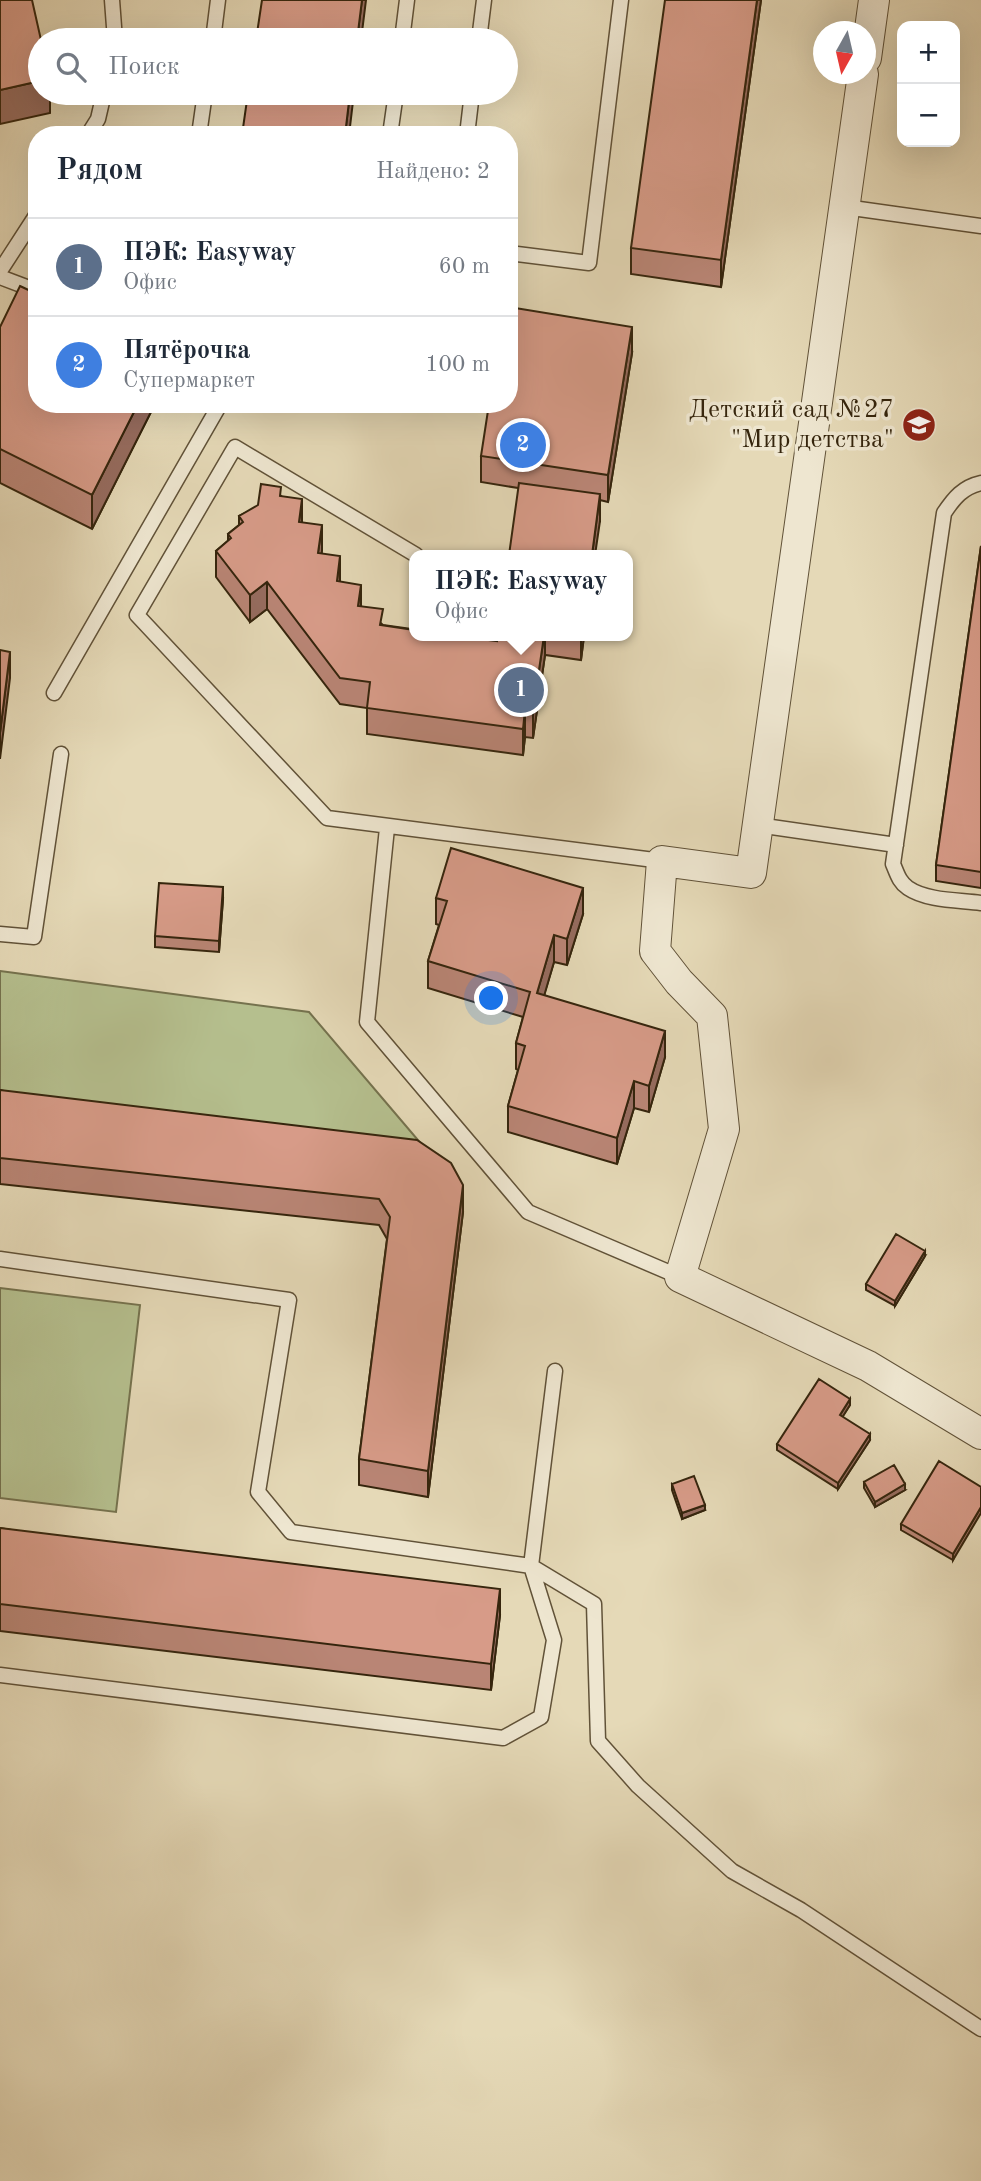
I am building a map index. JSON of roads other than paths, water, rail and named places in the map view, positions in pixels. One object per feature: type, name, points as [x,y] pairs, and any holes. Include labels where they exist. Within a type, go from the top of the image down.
[{"type":"street","points":[[871,21],[874,0]]},
{"type":"street","points":[[862,84],[751,873],[662,861],[655,951],[679,982],[712,1016],[724,1129],[680,1277],[868,1366],[981,1434]]},
{"type":"lane","points":[[112,0],[114,28]]},
{"type":"lane","points":[[214,28],[218,0]]},
{"type":"lane","points":[[404,28],[407,0]]},
{"type":"lane","points":[[480,28],[484,0]]},
{"type":"lane","points":[[518,254],[589,263],[621,0]]},
{"type":"lane","points":[[94,126],[101,105]]},
{"type":"lane","points":[[201,126],[204,105]]},
{"type":"lane","points":[[391,126],[394,105]]},
{"type":"lane","points":[[468,126],[471,105]]},
{"type":"lane","points":[[845,207],[981,226]]},
{"type":"lane","points":[[0,271],[28,228]]},
{"type":"lane","points":[[0,277],[28,288]]},
{"type":"lane","points":[[54,693],[215,413]]},
{"type":"lane","points":[[409,551],[235,447],[137,615],[327,818],[387,828],[662,861]]},
{"type":"lane","points":[[981,484],[964,489],[944,513],[893,863],[899,878],[908,888],[926,896],[981,903]]},
{"type":"lane","points":[[0,934],[34,937],[61,754]]},
{"type":"lane","points":[[758,825],[896,845]]},
{"type":"lane","points":[[387,828],[367,1022],[528,1212],[680,1277]]},
{"type":"lane","points":[[0,1259],[289,1300],[258,1492],[291,1532],[531,1566],[594,1604],[598,1741],[638,1786],[732,1871],[801,1910],[981,2029]]},
{"type":"lane","points":[[0,1675],[503,1738],[541,1717],[554,1640],[531,1566],[555,1371]]},
{"type":"place","name":"Детский сад №27 \"Мир детства\"","points":[[919,425]]},
{"type":"place","name":"Пятёрочка","points":[[523,445]]},
{"type":"place","name":"ПЭК: Easyway","points":[[521,690]]}]
